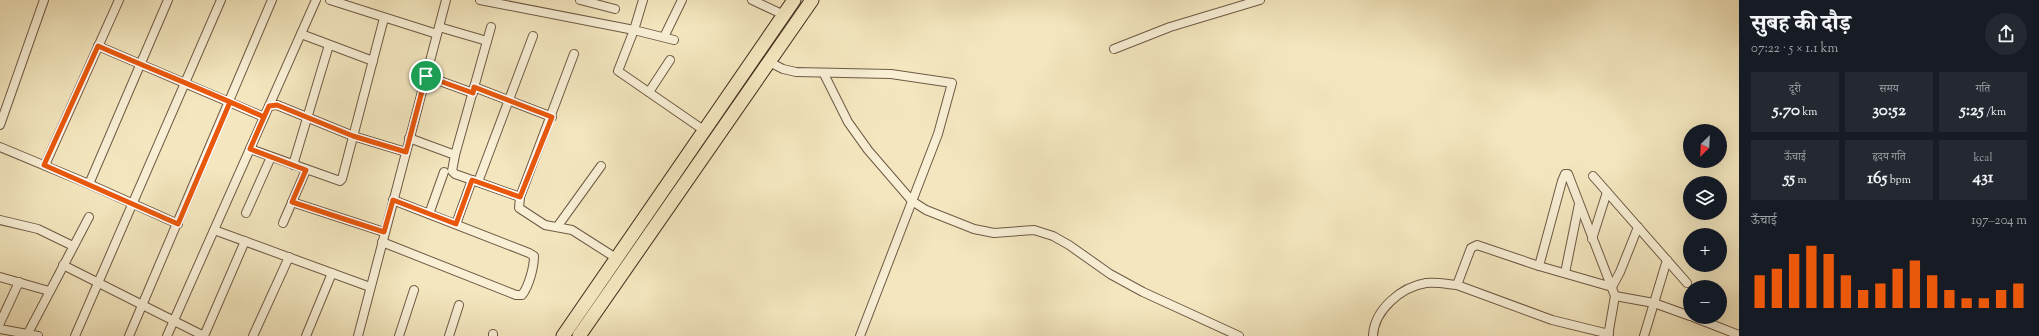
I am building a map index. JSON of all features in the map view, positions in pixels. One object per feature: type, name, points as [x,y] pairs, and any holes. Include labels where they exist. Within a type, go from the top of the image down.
[{"type":"main road","points":[[563,336],[705,132],[794,0]]},
{"type":"main road","points":[[579,336],[812,0]]},
{"type":"street","points":[[0,125],[44,0]]},
{"type":"street","points":[[44,165],[118,0]]},
{"type":"street","points":[[89,184],[168,0]]},
{"type":"street","points":[[75,336],[134,204],[221,0]]},
{"type":"street","points":[[129,336],[230,102],[272,0]]},
{"type":"street","points":[[167,336],[316,0]]},
{"type":"street","points":[[330,0],[384,18],[487,41]]},
{"type":"street","points":[[358,336],[446,0]]},
{"type":"street","points":[[480,0],[634,30],[674,40]]},
{"type":"street","points":[[580,0],[615,9]]},
{"type":"street","points":[[643,0],[634,30],[618,71],[705,132]]},
{"type":"street","points":[[664,37],[682,0]]},
{"type":"street","points":[[752,0],[784,15]]},
{"type":"street","points":[[1114,49],[1170,28],[1260,0]]},
{"type":"street","points":[[250,149],[340,181],[342,179],[384,18]]},
{"type":"street","points":[[491,27],[455,154],[452,171],[520,197]]},
{"type":"street","points":[[301,34],[373,61]]},
{"type":"street","points":[[456,224],[510,101],[533,36]]},
{"type":"street","points":[[293,165],[329,44]]},
{"type":"street","points":[[98,46],[264,117]]},
{"type":"street","points":[[574,54],[552,117],[518,204],[523,213],[545,225],[572,230],[616,258]]},
{"type":"street","points":[[649,92],[670,60]]},
{"type":"street","points":[[769,62],[783,69],[796,72],[824,74],[891,74],[952,83],[938,134],[860,336]]},
{"type":"street","points":[[824,74],[848,122],[868,150],[912,201],[926,210],[974,228],[994,233],[1034,230],[1053,236],[1069,245],[1110,274],[1143,292],[1239,336]]},
{"type":"street","points":[[426,76],[510,101],[552,117]]},
{"type":"street","points":[[269,106],[277,105],[353,136],[406,152]]},
{"type":"street","points":[[409,138],[455,154]]},
{"type":"street","points":[[0,147],[89,184],[178,224]]},
{"type":"street","points":[[246,213],[271,157]]},
{"type":"street","points":[[557,227],[601,166]]},
{"type":"street","points":[[283,223],[306,170]]},
{"type":"street","points":[[429,214],[444,172]]},
{"type":"street","points":[[1373,336],[1373,326],[1382,311],[1405,291],[1425,283],[1457,285],[1552,320],[1609,335],[1615,296],[1569,177],[1565,174],[1539,266]]},
{"type":"street","points":[[1593,176],[1684,280]]},
{"type":"street","points":[[1592,239],[1607,192]]},
{"type":"street","points":[[382,242],[516,295],[522,295],[526,290],[534,262],[534,256],[530,253],[393,200]]},
{"type":"street","points":[[292,202],[384,232]]},
{"type":"street","points":[[1564,273],[1580,204]]},
{"type":"street","points":[[27,335],[89,217]]},
{"type":"street","points":[[0,220],[38,229],[73,246]]},
{"type":"street","points":[[1612,287],[1620,272],[1638,227]]},
{"type":"street","points":[[214,230],[370,287]]},
{"type":"street","points":[[63,265],[97,284],[204,336],[245,241]]},
{"type":"street","points":[[1457,285],[1471,248],[1477,245],[1539,266],[1612,287]]},
{"type":"street","points":[[253,336],[289,257]]},
{"type":"street","points":[[1644,336],[1667,260]]},
{"type":"street","points":[[306,336],[332,273]]},
{"type":"street","points":[[0,277],[49,291]]},
{"type":"street","points":[[0,323],[19,282]]},
{"type":"street","points":[[399,336],[414,290]]},
{"type":"street","points":[[1615,296],[1654,303],[1683,313]]},
{"type":"street","points":[[449,336],[459,306]]},
{"type":"street","points":[[1712,324],[1739,335]]},
{"type":"street","points":[[0,329],[38,336]]},
{"type":"route","points":[[426,76],[406,152],[353,136],[277,105],[269,106],[264,117],[230,102],[141,65],[98,46],[44,165],[178,224],[230,102],[264,117],[250,149],[306,170],[292,202],[384,232],[393,200],[456,224],[472,180],[520,197],[552,117],[474,87],[473,93],[426,76]]}]
